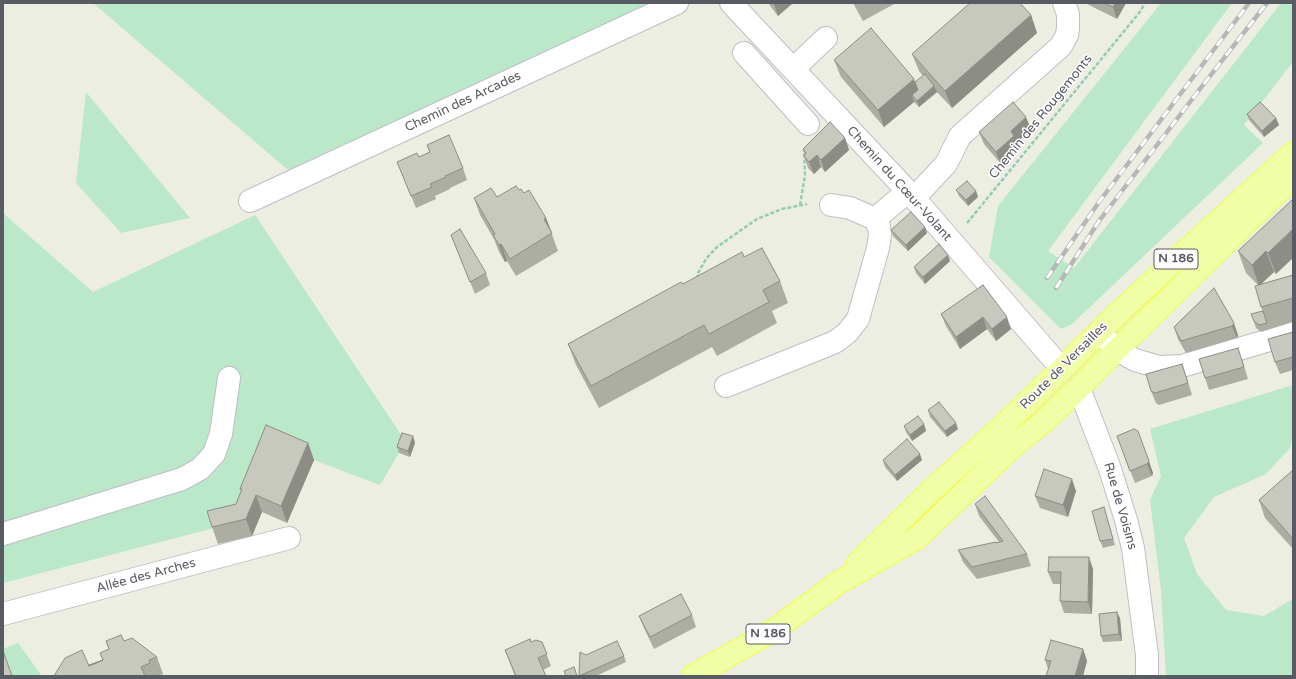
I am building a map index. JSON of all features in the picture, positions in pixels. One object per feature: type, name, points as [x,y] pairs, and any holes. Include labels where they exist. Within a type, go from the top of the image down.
[{"type":"main road","name":"Route de Versailles","points":[[838,583],[934,488],[1001,428],[1099,332],[1293,153]]},
{"type":"main road","name":"Route de Versailles","points":[[693,676],[774,630],[838,583],[917,538],[1014,445],[1041,424],[1079,388],[1293,177]]},
{"type":"main road","points":[[1062,369],[1079,388]]},
{"type":"street","name":"Chemin des Arcades","points":[[250,201],[677,3]]},
{"type":"street","name":"Chemin du Cœur-Volant","points":[[731,3],[910,195],[1062,369]]},
{"type":"street","points":[[875,219],[910,195],[946,164],[960,136],[1061,46],[1067,34],[1068,28],[1068,14],[1064,3]]},
{"type":"street","points":[[793,69],[826,38]]},
{"type":"street","points":[[744,53],[808,124]]},
{"type":"street","points":[[726,386],[835,342],[848,333],[858,319],[878,248],[880,235],[879,227],[875,219],[850,208],[831,205]]},
{"type":"street","points":[[1099,332],[1117,350],[1135,360],[1159,367],[1182,366],[1293,333]]},
{"type":"street","points":[[3,534],[182,479],[200,469],[214,454],[221,434],[229,378]]},
{"type":"street","name":"Rue de Voisins","points":[[1079,388],[1110,469],[1133,548],[1147,655],[1147,676]]},
{"type":"street","name":"Allée des Arches","points":[[3,614],[289,538]]},
{"type":"path","name":"Chemin des Rougemonts","points":[[952,242],[1139,13],[1145,3]]},
{"type":"path","points":[[800,205],[805,175]]},
{"type":"path","points":[[698,281],[697,275],[706,259],[717,247],[757,219],[782,209],[800,205],[811,203],[831,205]]},
{"type":"green space","points":[[93,3],[653,3],[288,170]]},
{"type":"green space","points":[[1161,3],[1232,3],[1048,251],[1074,268],[1281,3],[1293,3],[1293,62],[1244,125],[1263,143],[1072,324],[1061,329],[989,257],[998,206]]},
{"type":"green space","points":[[86,92],[190,218],[121,233],[76,183]]},
{"type":"green space","points":[[3,213],[93,292],[255,215],[404,439],[399,453],[380,485],[314,460],[214,528],[3,583]]},
{"type":"green space","points":[[1293,385],[1293,436],[1290,448],[1266,474],[1214,497],[1184,538],[1197,574],[1226,610],[1264,616],[1293,599],[1293,676],[1166,676],[1161,591],[1150,500],[1161,476],[1150,429]]},
{"type":"green space","points":[[18,643],[42,676],[3,676],[3,649]]},
{"type":"building","points":[[970,3],[1020,3],[1031,15],[945,91],[912,54]]},
{"type":"building","points":[[1104,3],[1115,3],[1113,7]]},
{"type":"building","points":[[871,28],[914,79],[878,110],[834,60]]},
{"type":"building","points":[[925,74],[934,86],[917,101],[912,95],[918,90],[915,82]]},
{"type":"building","points":[[1013,102],[1026,117],[1011,131],[1014,136],[996,152],[979,132]]},
{"type":"building","points":[[1260,102],[1276,118],[1262,131],[1247,114]]},
{"type":"building","points":[[830,122],[845,138],[821,160],[817,155],[809,162],[804,156],[806,153],[803,149]]},
{"type":"building","points":[[449,135],[463,168],[430,184],[432,187],[411,196],[397,162],[417,153],[419,157],[430,152],[427,145]]},
{"type":"building","points":[[967,181],[976,191],[966,200],[956,190]]},
{"type":"building","points":[[516,186],[524,193],[529,190],[546,218],[544,219],[552,233],[510,259],[501,244],[499,245],[493,235],[495,234],[474,198],[491,188],[497,197]]},
{"type":"building","points":[[1293,199],[1293,229],[1268,253],[1266,251],[1252,265],[1238,251]]},
{"type":"building","points":[[911,212],[925,227],[906,245],[891,230]]},
{"type":"building","points":[[460,229],[486,273],[470,282],[451,235]]},
{"type":"building","points":[[939,244],[948,255],[923,277],[914,267]]},
{"type":"building","points":[[762,248],[780,281],[763,290],[769,302],[709,334],[704,325],[591,386],[568,344],[681,282],[683,284],[742,252],[744,257]]},
{"type":"building","points":[[1293,275],[1293,298],[1261,307],[1255,286]]},
{"type":"building","points":[[983,285],[1007,317],[992,329],[983,317],[956,337],[941,314]]},
{"type":"building","points":[[1214,288],[1234,323],[1232,326],[1181,341],[1174,327]]},
{"type":"building","points":[[1263,311],[1267,323],[1259,325],[1254,321],[1251,314]]},
{"type":"building","points":[[1293,332],[1293,357],[1275,362],[1268,339]]},
{"type":"building","points":[[1238,348],[1244,367],[1205,378],[1199,359]]},
{"type":"building","points":[[1182,364],[1188,383],[1155,393],[1151,391],[1146,374]]},
{"type":"building","points":[[939,402],[956,423],[945,431],[928,410]]},
{"type":"building","points":[[918,416],[924,424],[910,435],[904,426]]},
{"type":"building","points":[[266,425],[308,443],[281,506],[256,495],[246,519],[212,527],[207,511],[236,504],[242,489],[240,489]]},
{"type":"building","points":[[1134,429],[1138,431],[1149,461],[1147,464],[1130,471],[1117,436]]},
{"type":"building","points":[[402,433],[413,436],[408,451],[397,447]]},
{"type":"building","points":[[907,439],[920,454],[895,475],[883,460]]},
{"type":"building","points":[[1044,469],[1072,479],[1063,505],[1035,496]]},
{"type":"building","points":[[1293,470],[1293,539],[1259,500]]},
{"type":"building","points":[[985,496],[1027,554],[972,567],[958,550],[1003,541],[975,504]]},
{"type":"building","points":[[1104,507],[1113,539],[1100,541],[1092,511]]},
{"type":"building","points":[[1049,557],[1089,557],[1088,602],[1060,601],[1061,572],[1048,572]]},
{"type":"building","points":[[681,594],[692,615],[650,637],[639,616]]},
{"type":"building","points":[[1117,612],[1119,634],[1101,636],[1099,614]]},
{"type":"building","points":[[121,635],[124,641],[132,638],[157,657],[149,660],[150,663],[141,667],[145,676],[54,676],[65,658],[82,650],[89,666],[103,660],[100,653],[109,649],[106,641]]},
{"type":"building","points":[[530,639],[531,642],[536,640],[542,642],[547,654],[538,658],[546,676],[516,676],[505,650]]},
{"type":"building","points":[[1051,640],[1083,649],[1075,676],[1046,676],[1051,661],[1045,660]]},
{"type":"building","points":[[617,641],[624,656],[579,676],[580,652],[586,655]]},
{"type":"building","points":[[3,651],[12,676],[3,676]]},
{"type":"building","points":[[574,667],[577,676],[566,676],[564,671]]},
{"type":"railway","points":[[1047,278],[1099,202],[1249,3]]},
{"type":"railway","points":[[1056,288],[1099,221],[1267,3]]}]
